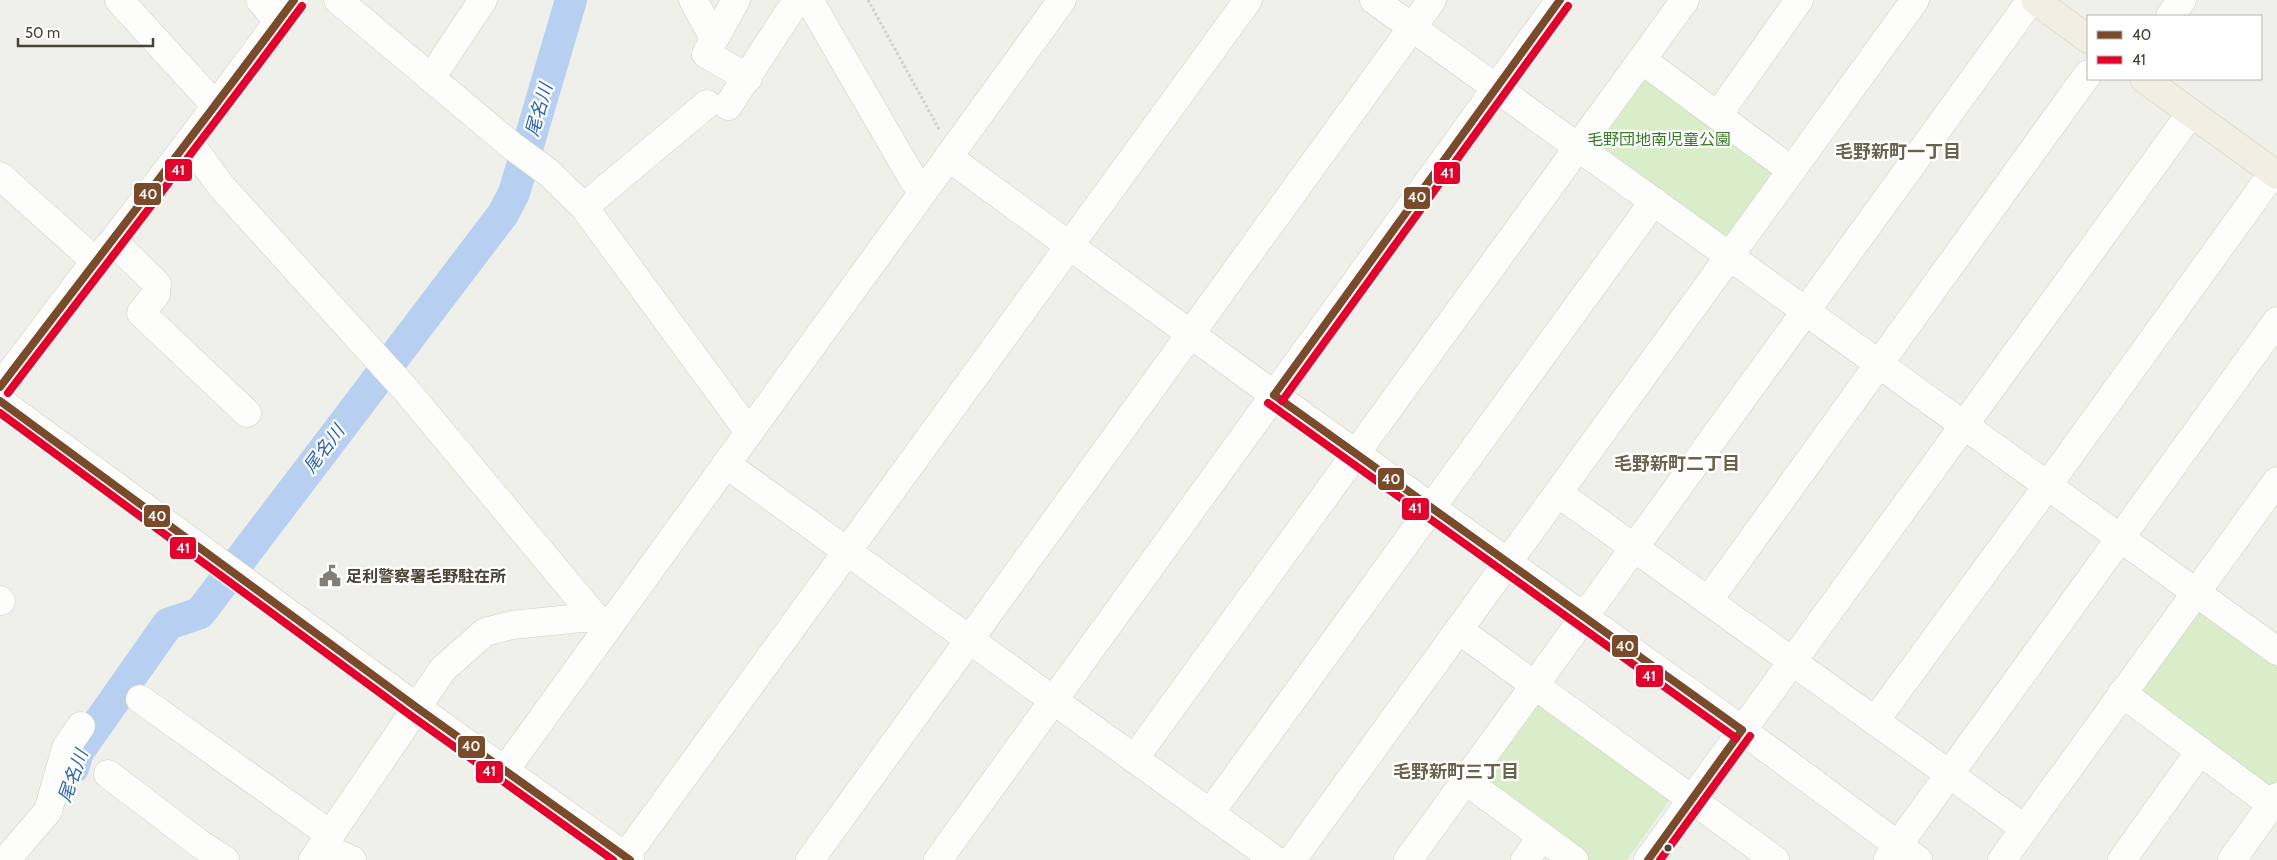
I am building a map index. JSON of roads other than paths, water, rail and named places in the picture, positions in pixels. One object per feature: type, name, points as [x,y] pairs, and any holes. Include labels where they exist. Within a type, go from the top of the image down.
[{"type":"main road","points":[[2035,0],[2087,37]]},
{"type":"main road","points":[[2145,80],[2275,174]]},
{"type":"street","points":[[119,0],[215,106]]},
{"type":"street","points":[[260,0],[278,21]]},
{"type":"street","points":[[0,388],[189,142],[294,0]]},
{"type":"street","points":[[338,0],[511,144],[550,173],[584,207],[749,432]]},
{"type":"street","points":[[431,78],[483,0]]},
{"type":"street","points":[[693,0],[714,38]]},
{"type":"street","points":[[736,0],[706,54],[748,78]]},
{"type":"street","points":[[584,207],[717,105],[748,78],[797,0]]},
{"type":"street","points":[[809,0],[914,181],[924,191]]},
{"type":"street","points":[[505,770],[604,620],[726,464],[1062,0]]},
{"type":"street","points":[[0,401],[416,706],[628,858],[847,551],[1248,0]]},
{"type":"street","points":[[1374,0],[1880,363],[2120,538],[2276,648]]},
{"type":"street","points":[[810,860],[1432,0]]},
{"type":"street","points":[[938,860],[1560,0]]},
{"type":"street","points":[[1134,758],[1580,147],[1685,0]]},
{"type":"street","points":[[1718,115],[1799,0]]},
{"type":"street","points":[[1292,860],[1915,0]]},
{"type":"street","points":[[1408,860],[2031,0]]},
{"type":"street","points":[[2171,15],[2182,0]]},
{"type":"street","points":[[1642,60],[1791,170]]},
{"type":"street","points":[[1708,601],[2087,75]]},
{"type":"street","points":[[1648,860],[2191,113]]},
{"type":"street","points":[[189,142],[220,186],[406,390],[604,620]]},
{"type":"street","points":[[950,155],[1274,395],[1742,730],[1901,855],[1949,774],[2277,321]]},
{"type":"street","points":[[1875,721],[2275,174]]},
{"type":"street","points":[[0,176],[95,262]]},
{"type":"street","points":[[1210,814],[1654,201]]},
{"type":"street","points":[[113,241],[157,284],[156,294],[141,313],[247,412]]},
{"type":"street","points":[[726,464],[1274,860]]},
{"type":"street","points":[[2002,860],[2277,481]]},
{"type":"street","points":[[1558,494],[2024,828]]},
{"type":"street","points":[[322,847],[416,706],[443,669],[485,632],[512,625],[604,620]]},
{"type":"street","points":[[1458,630],[1775,860]]},
{"type":"street","points":[[2122,693],[2200,751],[2274,801],[2232,860]]},
{"type":"street","points":[[140,699],[322,847],[352,860]]},
{"type":"street","points":[[6,860],[48,811],[66,748],[81,726]]},
{"type":"street","points":[[2122,860],[2200,751]]},
{"type":"street","points":[[108,774],[200,844],[225,860]]},
{"type":"street","points":[[1466,781],[1574,860]]},
{"type":"street","points":[[1525,860],[1542,837]]},
{"type":"waterway","name":"尾名川","points":[[73,768],[78,752],[168,624],[200,613],[503,214],[514,193],[571,0]]},
{"type":"place","name":"足利警察署毛野駐在所","points":[[330,576]]},
{"type":"district","name":"毛野新町一丁目","points":[[1898,152]]},
{"type":"district","name":"毛野新町二丁目","points":[[1677,464]]},
{"type":"district","name":"毛野新町三丁目","points":[[1456,772]]},
{"type":"park label","name":"毛野団地南児童公園","points":[[1659,139]]}]
